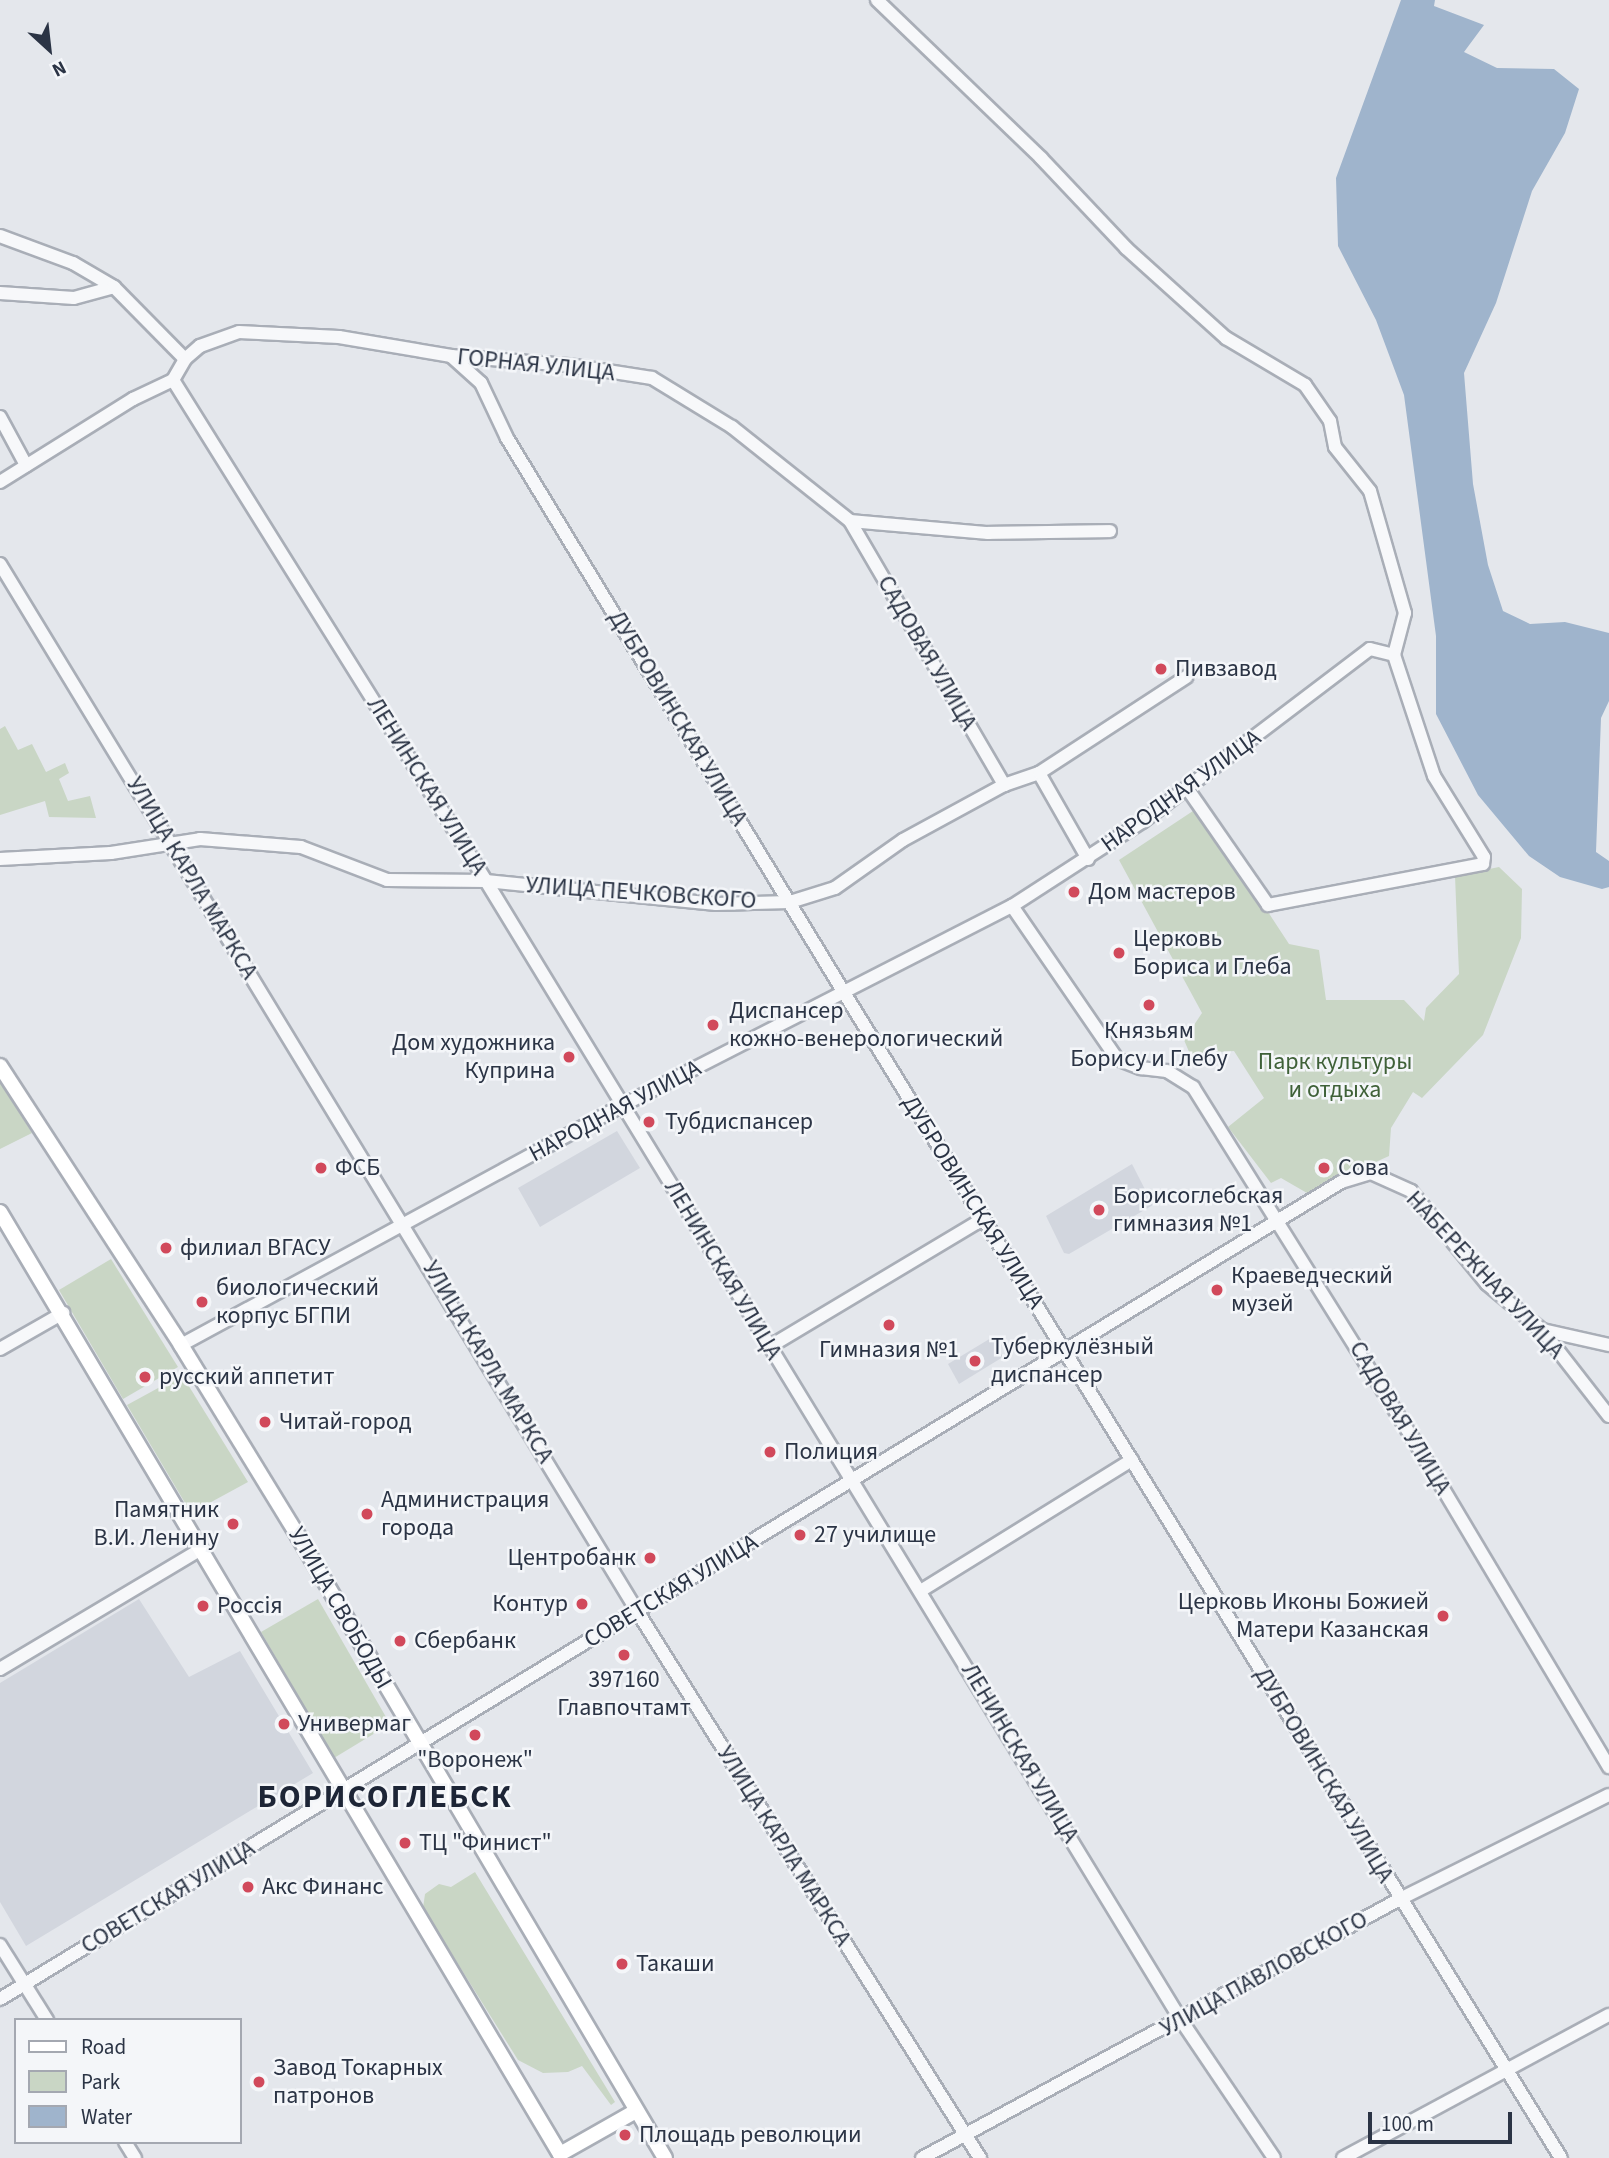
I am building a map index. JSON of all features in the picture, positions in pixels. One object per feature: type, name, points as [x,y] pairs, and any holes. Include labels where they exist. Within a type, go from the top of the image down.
[{"type":"main road","name":"УЛИЦА СВОБОДЫ","points":[[0,1066],[181,1345],[663,2157]]},
{"type":"main road","points":[[0,1212],[558,2157],[636,2111]]},
{"type":"street","points":[[877,0],[1041,158],[1126,248],[1226,338],[1305,384],[1330,421],[1335,447],[1370,491],[1405,612],[1394,655],[1434,776],[1484,857],[1483,864],[1268,905],[1187,788]]},
{"type":"street","points":[[0,236],[74,263],[114,286],[185,359]]},
{"type":"street","points":[[0,293],[74,298],[114,286]]},
{"type":"street","name":"ГОРНАЯ УЛИЦА","points":[[173,380],[185,359],[217,336],[239,332],[339,337],[451,356],[569,365],[652,378],[732,427],[850,521]]},
{"type":"street","name":"ДУБРОВИНСКАЯ УЛИЦА","points":[[451,356],[481,383],[507,438],[843,991],[1561,2158]]},
{"type":"street","points":[[0,482],[132,399],[173,380]]},
{"type":"street","name":"ЛЕНИНСКАЯ УЛИЦА","points":[[173,380],[486,881],[850,1481],[922,1590],[1181,2020],[1274,2158]]},
{"type":"street","points":[[0,417],[26,465]]},
{"type":"street","points":[[850,521],[988,533],[1110,531]]},
{"type":"street","name":"САДОВАЯ УЛИЦА","points":[[850,521],[1004,785]]},
{"type":"street","name":"УЛИЦА КАРЛА МАРКСА","points":[[0,564],[637,1611],[980,2158]]},
{"type":"street","name":"НАРОДНАЯ УЛИЦА","points":[[181,1345],[623,1105],[1012,906],[1088,859],[1187,788],[1370,649],[1394,655]]},
{"type":"street","name":"УЛИЦА ПЕЧКОВСКОГО","points":[[0,859],[171,845],[200,839],[301,847],[387,880],[486,881],[716,904],[790,902],[835,888],[903,841],[1004,785],[1039,774],[1185,677]]},
{"type":"street","points":[[1039,774],[1088,859]]},
{"type":"street","name":"САДОВАЯ УЛИЦА","points":[[1012,906],[1117,1059],[1141,1068],[1167,1070],[1193,1087],[1278,1220],[1609,1767]]},
{"type":"street","name":"НАБЕРЕЖНАЯ УЛИЦА","points":[[1341,1182],[1371,1173],[1411,1191],[1487,1284],[1542,1330],[1609,1416]]},
{"type":"street","name":"СОВЕТСКАЯ УЛИЦА","points":[[0,1999],[1341,1182]]},
{"type":"street","points":[[769,1346],[983,1219]]},
{"type":"street","points":[[0,1349],[62,1313]]},
{"type":"street","points":[[1542,1330],[1609,1345]]},
{"type":"street","points":[[922,1590],[1132,1461]]},
{"type":"street","points":[[0,1669],[201,1550]]},
{"type":"street","name":"УЛИЦА ПАВЛОВСКОГО","points":[[922,2158],[1400,1899],[1609,1795]]},
{"type":"street","points":[[0,1945],[46,2018]]},
{"type":"street","points":[[1343,2158],[1609,2015]]},
{"type":"shaded area","points":[[617,1131],[640,1168],[540,1227],[518,1188]]},
{"type":"shaded area","name":"Борисоглебская гимназия №1","points":[[1132,1164],[1153,1205],[1069,1254],[1064,1253],[1046,1216]]},
{"type":"shaded area","name":"Туберкулёзный диспансер","points":[[991,1338],[1003,1357],[959,1384],[948,1364]]},
{"type":"shaded area","points":[[139,1599],[189,1677],[240,1651],[313,1773],[26,1946],[0,1902],[0,1683]]},
{"type":"green space","points":[[5,726],[18,750],[32,744],[46,772],[65,763],[69,773],[59,779],[68,801],[90,796],[96,818],[49,817],[45,801],[0,815],[0,729]]},
{"type":"green space","name":"Парк культуры и отдыха","points":[[1199,807],[1289,944],[1319,950],[1326,1000],[1404,1000],[1424,1021],[1426,1008],[1459,974],[1455,876],[1499,867],[1522,889],[1521,938],[1483,1035],[1422,1098],[1413,1092],[1391,1128],[1389,1156],[1307,1193],[1281,1178],[1271,1183],[1228,1127],[1264,1098],[1234,1051],[1190,1054],[1184,1040],[1202,1013],[1119,860]]},
{"type":"green space","points":[[0,1081],[32,1133],[0,1149]]},
{"type":"green space","points":[[111,1259],[178,1367],[123,1399],[59,1290]]},
{"type":"green space","points":[[182,1375],[248,1482],[191,1513],[127,1405]]},
{"type":"green space","points":[[318,1599],[390,1724],[334,1758],[261,1632]]},
{"type":"green space","points":[[475,1872],[615,2102],[611,2105],[582,2066],[568,2072],[543,2073],[518,2060],[423,1908],[425,1894],[439,1884],[451,1887]]},
{"type":"water","points":[[1401,0],[1435,0],[1434,6],[1484,25],[1464,52],[1497,68],[1554,69],[1579,89],[1565,133],[1532,191],[1496,303],[1464,373],[1473,484],[1488,565],[1503,611],[1530,624],[1565,622],[1609,633],[1609,701],[1601,718],[1596,852],[1609,861],[1609,887],[1602,889],[1560,877],[1529,856],[1478,795],[1436,714],[1436,636],[1404,395],[1376,320],[1338,246],[1336,178]]},
{"type":"place","name":"Пивзавод","points":[[1161,669]]},
{"type":"place","name":"Дом мастеров","points":[[1074,892]]},
{"type":"place","name":"Церковь Бориса и Глеба","points":[[1119,953]]},
{"type":"place","name":"Князьям Борису и Глебу","points":[[1149,1005]]},
{"type":"place","name":"Диспансер кожно-венерологический","points":[[713,1025]]},
{"type":"place","name":"Дом художника Куприна","points":[[569,1057]]},
{"type":"place","name":"Тубдиспансер","points":[[649,1122]]},
{"type":"place","name":"ФСБ","points":[[321,1168]]},
{"type":"place","name":"Сова","points":[[1324,1168]]},
{"type":"place","name":"Борисоглебская гимназия №1","points":[[1099,1210]]},
{"type":"place","name":"филиал ВГАСУ","points":[[166,1248]]},
{"type":"place","name":"Краеведческий музей","points":[[1217,1290]]},
{"type":"place","name":"биологический корпус БГПИ","points":[[202,1302]]},
{"type":"place","name":"Гимназия №1","points":[[889,1325]]},
{"type":"place","name":"Туберкулёзный диспансер","points":[[975,1361]]},
{"type":"place","name":"русский аппетит","points":[[145,1377]]},
{"type":"place","name":"Читай-город","points":[[265,1422]]},
{"type":"place","name":"Полиция","points":[[770,1452]]},
{"type":"place","name":"Администрация города","points":[[367,1514]]},
{"type":"place","name":"Памятник В.И. Ленину","points":[[233,1524]]},
{"type":"place","name":"27 училище","points":[[800,1535]]},
{"type":"place","name":"Центробанк","points":[[650,1558]]},
{"type":"place","name":"Контур","points":[[582,1604]]},
{"type":"place","name":"Россiя","points":[[203,1606]]},
{"type":"place","name":"Церковь Иконы Божией Матери Казанская","points":[[1443,1616]]},
{"type":"place","name":"Сбербанк","points":[[400,1641]]},
{"type":"place","name":"397160 Главпочтамт","points":[[624,1655]]},
{"type":"place","name":"Универмаг","points":[[284,1724]]},
{"type":"place","name":"\"Воронеж\"","points":[[475,1735]]},
{"type":"place","name":"ТЦ \"Финист\"","points":[[405,1843]]},
{"type":"place","name":"Акс Финанс","points":[[248,1887]]},
{"type":"place","name":"Такаши","points":[[622,1964]]},
{"type":"place","name":"Завод Токарных патронов","points":[[259,2082]]},
{"type":"place","name":"Площадь революции","points":[[625,2135]]},
{"type":"district","name":"БОРИСОГЛЕБСК","points":[[385,1797]]}]
